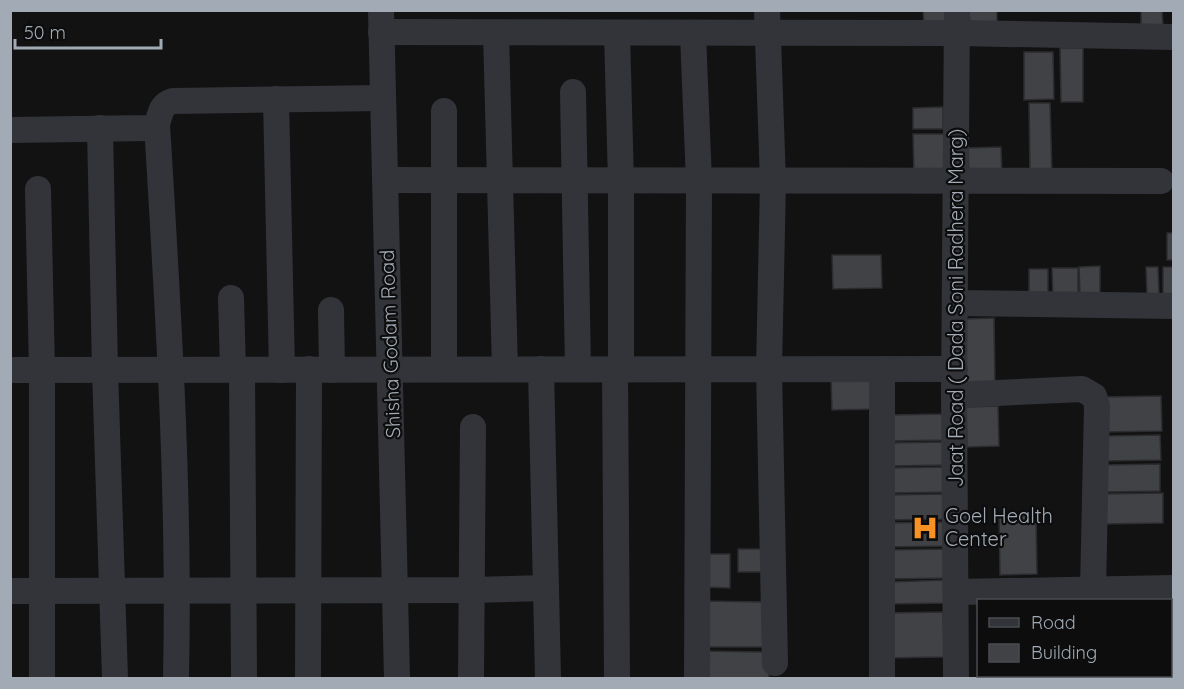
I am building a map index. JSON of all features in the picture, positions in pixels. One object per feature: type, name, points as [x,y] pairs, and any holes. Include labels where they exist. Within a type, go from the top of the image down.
[{"type":"street","points":[[381,21],[496,33],[693,34],[767,22],[957,22],[1173,37]]},
{"type":"street","name":"Shisha Godam Road","points":[[381,21],[397,678]]},
{"type":"street","points":[[767,22],[773,182],[769,369],[774,663]]},
{"type":"street","name":"Jaat Road ( Dada Soni Radhera Marg)","points":[[956,678],[954,369],[957,22]]},
{"type":"street","points":[[496,33],[502,181],[505,369]]},
{"type":"street","points":[[617,33],[621,182],[617,678]]},
{"type":"street","points":[[693,34],[699,182],[697,678]]},
{"type":"street","points":[[573,92],[578,369]]},
{"type":"street","points":[[176,678],[178,591],[171,370],[157,124],[163,107],[173,101],[383,98]]},
{"type":"street","points":[[276,99],[282,370]]},
{"type":"street","points":[[444,111],[444,369]]},
{"type":"street","points":[[10,130],[150,128],[157,124]]},
{"type":"street","points":[[100,128],[115,678]]},
{"type":"street","points":[[386,180],[1161,181]]},
{"type":"street","points":[[38,189],[42,370],[42,678]]},
{"type":"street","points":[[231,298],[237,370],[244,678]]},
{"type":"street","points":[[955,303],[1173,306]]},
{"type":"street","points":[[308,678],[307,590],[320,370],[331,310]]},
{"type":"street","points":[[541,369],[548,678]]},
{"type":"street","points":[[882,369],[882,678]]},
{"type":"street","points":[[10,370],[954,369]]},
{"type":"street","points":[[954,395],[1082,389],[1094,396],[1097,405],[1093,590]]},
{"type":"street","points":[[471,678],[473,427]]},
{"type":"street","points":[[10,591],[546,588]]},
{"type":"street","points":[[956,592],[1030,596],[1093,590],[1129,595],[1173,588]]},
{"type":"street","points":[[1173,671],[1173,678]]},
{"type":"building","points":[[923,10],[948,10],[948,28],[924,28]]},
{"type":"building","points":[[969,10],[997,10],[997,24],[970,25]]},
{"type":"building","points":[[1141,10],[1162,10],[1163,25],[1141,25]]},
{"type":"building","points":[[1060,48],[1083,48],[1083,102],[1061,102]]},
{"type":"building","points":[[1024,52],[1053,52],[1054,99],[1024,100]]},
{"type":"building","points":[[1029,103],[1050,103],[1052,175],[1030,175]]},
{"type":"building","points":[[943,107],[943,129],[913,129],[913,108]]},
{"type":"building","points":[[913,134],[945,134],[946,175],[914,176]]},
{"type":"building","points":[[1001,147],[1002,178],[969,179],[968,148]]},
{"type":"building","points":[[1167,233],[1174,233],[1174,260],[1167,260]]},
{"type":"building","points":[[832,255],[881,255],[882,288],[833,289]]},
{"type":"building","points":[[1100,266],[1100,293],[1080,294],[1079,267]]},
{"type":"building","points":[[1146,267],[1158,267],[1159,294],[1147,294]]},
{"type":"building","points":[[1163,267],[1174,267],[1174,296],[1163,296]]},
{"type":"building","points":[[1052,268],[1078,268],[1078,297],[1053,298]]},
{"type":"building","points":[[1029,269],[1048,269],[1048,296],[1029,297]]},
{"type":"building","points":[[994,318],[995,385],[965,385],[964,319]]},
{"type":"building","points":[[879,378],[879,409],[832,410],[831,379]]},
{"type":"building","points":[[1161,396],[1162,431],[1105,432],[1104,397]]},
{"type":"building","points":[[998,406],[999,446],[967,447],[966,407]]},
{"type":"building","points":[[944,414],[944,440],[890,441],[890,415]]},
{"type":"building","points":[[1160,435],[1161,460],[1106,461],[1106,436]]},
{"type":"building","points":[[943,442],[944,465],[890,466],[889,443]]},
{"type":"building","points":[[1160,464],[1160,491],[1105,492],[1104,465]]},
{"type":"building","points":[[945,467],[946,492],[891,493],[890,468]]},
{"type":"building","points":[[1163,493],[1163,523],[1106,524],[1105,494]]},
{"type":"building","points":[[945,494],[945,519],[889,520],[889,495]]},
{"type":"building","points":[[1036,515],[1037,574],[1000,575],[999,516]]},
{"type":"building","points":[[945,522],[946,546],[886,547],[885,523]]},
{"type":"building","points":[[738,549],[771,549],[771,572],[738,572]]},
{"type":"building","points":[[948,549],[948,578],[886,579],[886,550]]},
{"type":"building","points":[[703,554],[730,554],[730,588],[702,587]]},
{"type":"building","points":[[948,580],[948,603],[887,604],[887,582]]},
{"type":"building","points":[[704,601],[769,602],[769,647],[704,647]]},
{"type":"building","points":[[943,612],[944,657],[887,658],[886,613]]},
{"type":"building","points":[[704,651],[769,652],[769,678],[704,678]]},
{"type":"place","name":"Goel Health Center","points":[[925,528]]}]
